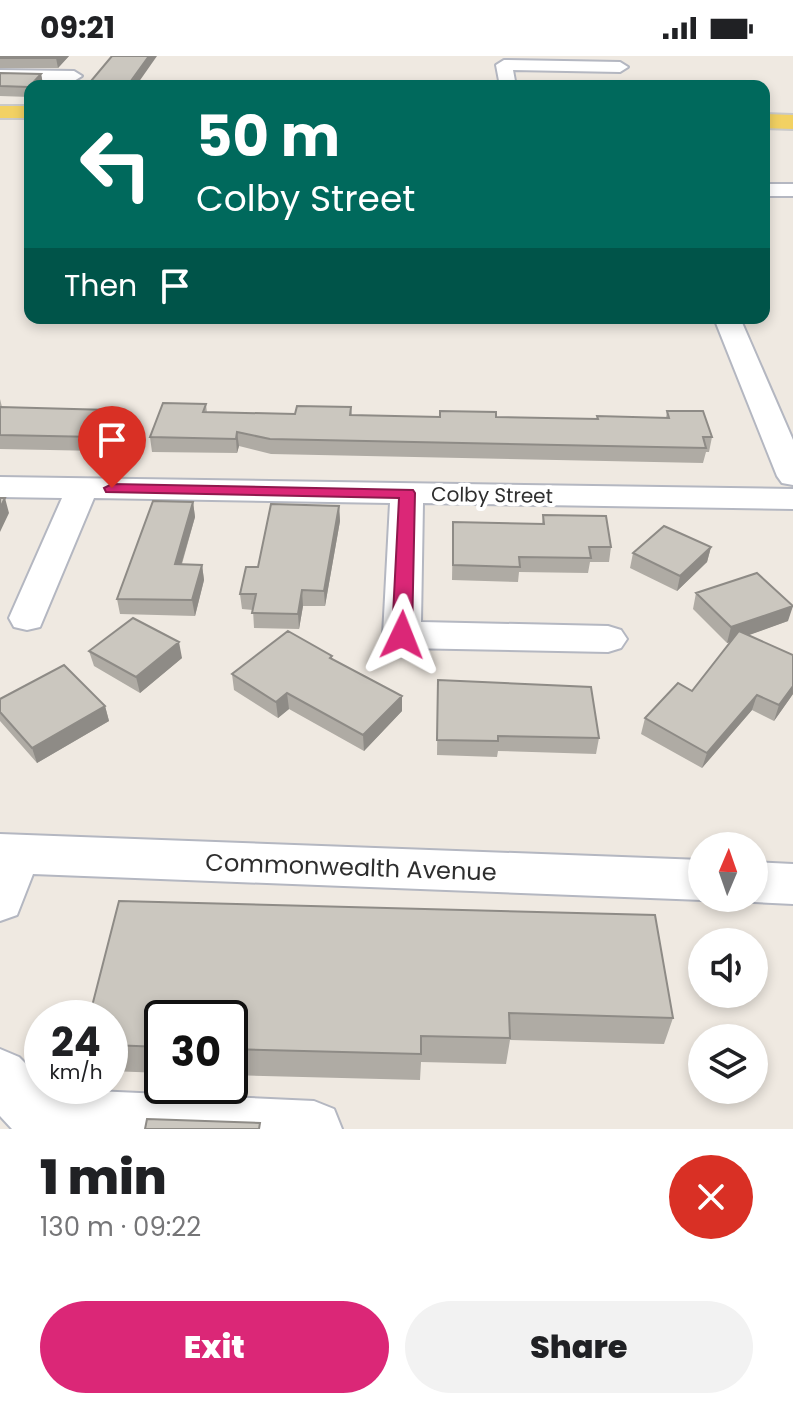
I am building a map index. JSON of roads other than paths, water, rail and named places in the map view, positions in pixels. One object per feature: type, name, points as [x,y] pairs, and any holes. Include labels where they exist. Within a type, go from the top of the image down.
[{"type":"main road","points":[[0,112],[24,112]]},
{"type":"main road","points":[[770,121],[793,122]]},
{"type":"street","points":[[507,80],[504,65],[618,61],[626,80]]},
{"type":"street","points":[[0,75],[74,76]]},
{"type":"street","points":[[770,190],[793,190]]},
{"type":"street","points":[[730,324],[793,476]]},
{"type":"street","name":"Colby Street","points":[[0,487],[793,499]]},
{"type":"street","points":[[27,618],[82,488]]},
{"type":"street","points":[[407,493],[402,635],[608,639]]},
{"type":"street","points":[[0,900],[8,854]]},
{"type":"street","name":"Commonwealth Avenue","points":[[8,854],[688,879]]},
{"type":"street","points":[[768,883],[793,884]]},
{"type":"street","points":[[0,1076],[39,1117],[104,1125],[314,1129]]}]
